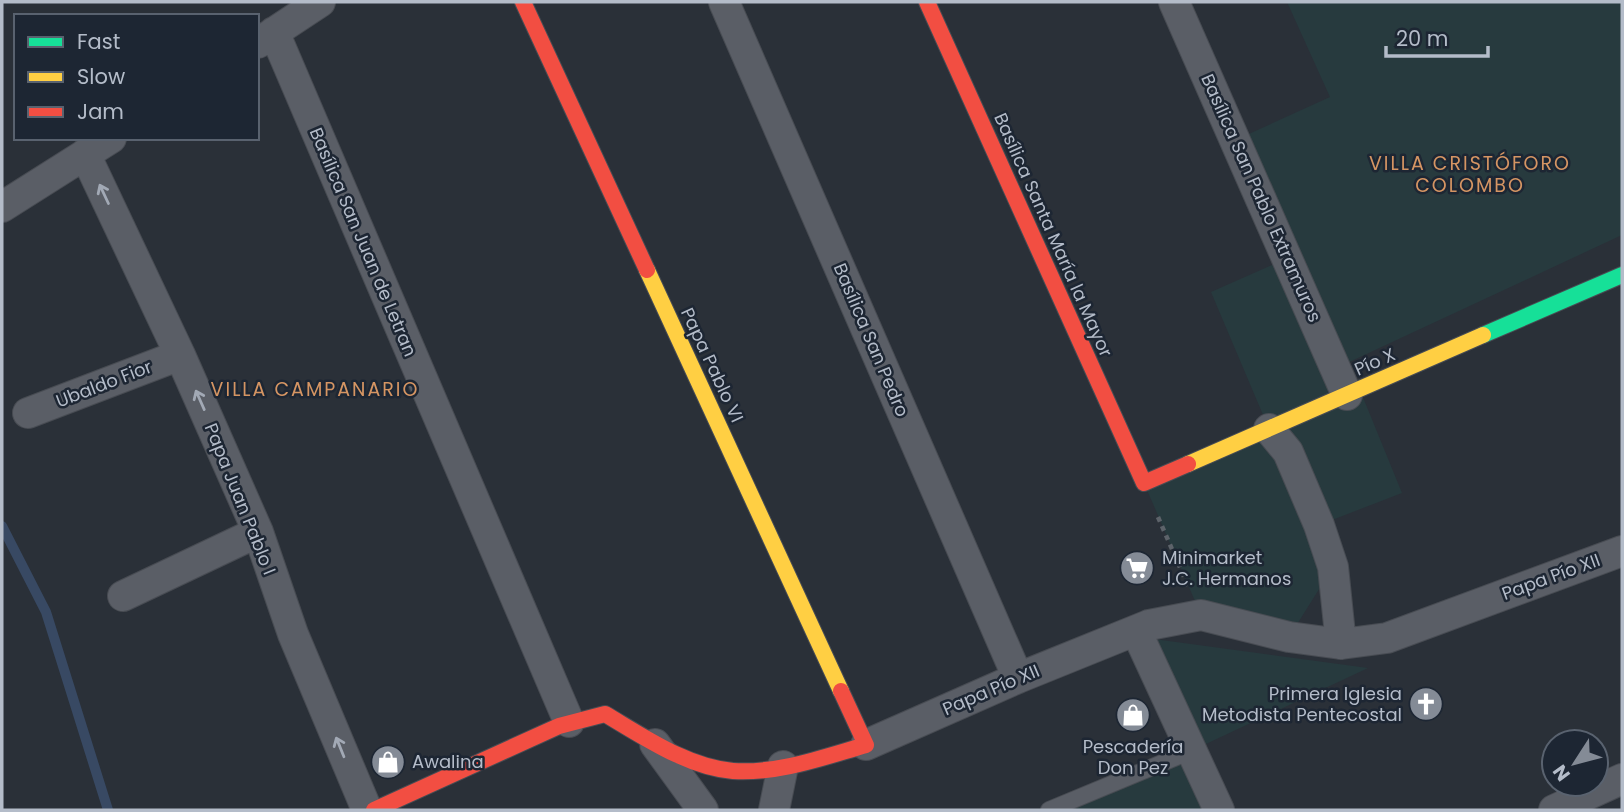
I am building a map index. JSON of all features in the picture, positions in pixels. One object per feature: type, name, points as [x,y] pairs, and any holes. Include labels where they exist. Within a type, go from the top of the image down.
[{"type":"street","points":[[266,38],[320,2]]},
{"type":"street","name":"Papa Pablo VI","points":[[523,2],[866,745]]},
{"type":"street","name":"Basílica San Pedro","points":[[724,2],[1018,678]]},
{"type":"street","name":"Basílica Santa María la Mayor","points":[[928,2],[1144,483]]},
{"type":"street","name":"Basílica San Pablo Extramuros","points":[[1174,2],[1347,395]]},
{"type":"street","name":"Basílica San Juan de Letran","points":[[266,38],[569,722]]},
{"type":"street","points":[[2,207],[108,140]]},
{"type":"street","name":"Papa Juan Pablo I","points":[[85,155],[180,355],[258,532],[293,634],[367,810]]},
{"type":"street","name":"Pío X","points":[[1144,483],[1622,275]]},
{"type":"street","name":"Ubaldo Fior","points":[[28,414],[180,355]]},
{"type":"street","points":[[1269,429],[1288,452],[1319,525],[1333,567],[1341,644]]},
{"type":"street","points":[[123,596],[258,532]]},
{"type":"street","name":"Papa Pío XII","points":[[373,810],[569,722],[605,714],[655,744],[719,768],[756,769],[783,766],[866,745],[1018,678],[1149,625],[1201,615],[1289,637],[1341,644],[1387,638],[1622,551]]},
{"type":"street","points":[[1149,625],[1139,637],[1219,810]]},
{"type":"street","points":[[655,744],[703,810]]},
{"type":"street","points":[[774,810],[783,766]]},
{"type":"street","points":[[1553,810],[1622,779]]},
{"type":"lane","points":[[1049,810],[1191,751]]},
{"type":"path","points":[[1144,483],[1201,615]]},
{"type":"green space","points":[[1287,2],[1622,2],[1622,235],[1345,364],[1240,138],[1330,97]]},
{"type":"green space","points":[[1288,258],[1360,390],[1402,493],[1319,525],[1333,567],[1289,637],[1201,615],[1144,483],[1269,429],[1211,292]]},
{"type":"green space","points":[[1139,637],[1368,668],[1191,751]]},
{"type":"green space","points":[[1191,751],[1219,810],[1049,810]]},
{"type":"waterway","points":[[2,526],[46,612],[108,810]]},
{"type":"traffic: fast","points":[[1483,335],[1622,275]]},
{"type":"traffic: slow","points":[[647,270],[841,691]]},
{"type":"traffic: slow","points":[[1188,464],[1483,335]]},
{"type":"traffic: jam","points":[[523,2],[647,270]]},
{"type":"traffic: jam","points":[[927,2],[1144,483],[1188,464]]},
{"type":"traffic: jam","points":[[374,810],[559,726],[605,714],[666,750],[699,764],[733,771],[767,770],[801,764],[866,745],[841,691]]},
{"type":"place","name":"Minimarket J.C. Hermanos","points":[[1137,568]]},
{"type":"place","name":"Primera Iglesia Metodista Pentecostal","points":[[1426,704]]},
{"type":"place","name":"Pescadería Don Pez","points":[[1133,715]]},
{"type":"place","name":"Awalina","points":[[388,762]]},
{"type":"district","name":"VILLA CRISTÓFORO COLOMBO","points":[[1470,174]]},
{"type":"district","name":"VILLA CAMPANARIO","points":[[315,389]]}]
